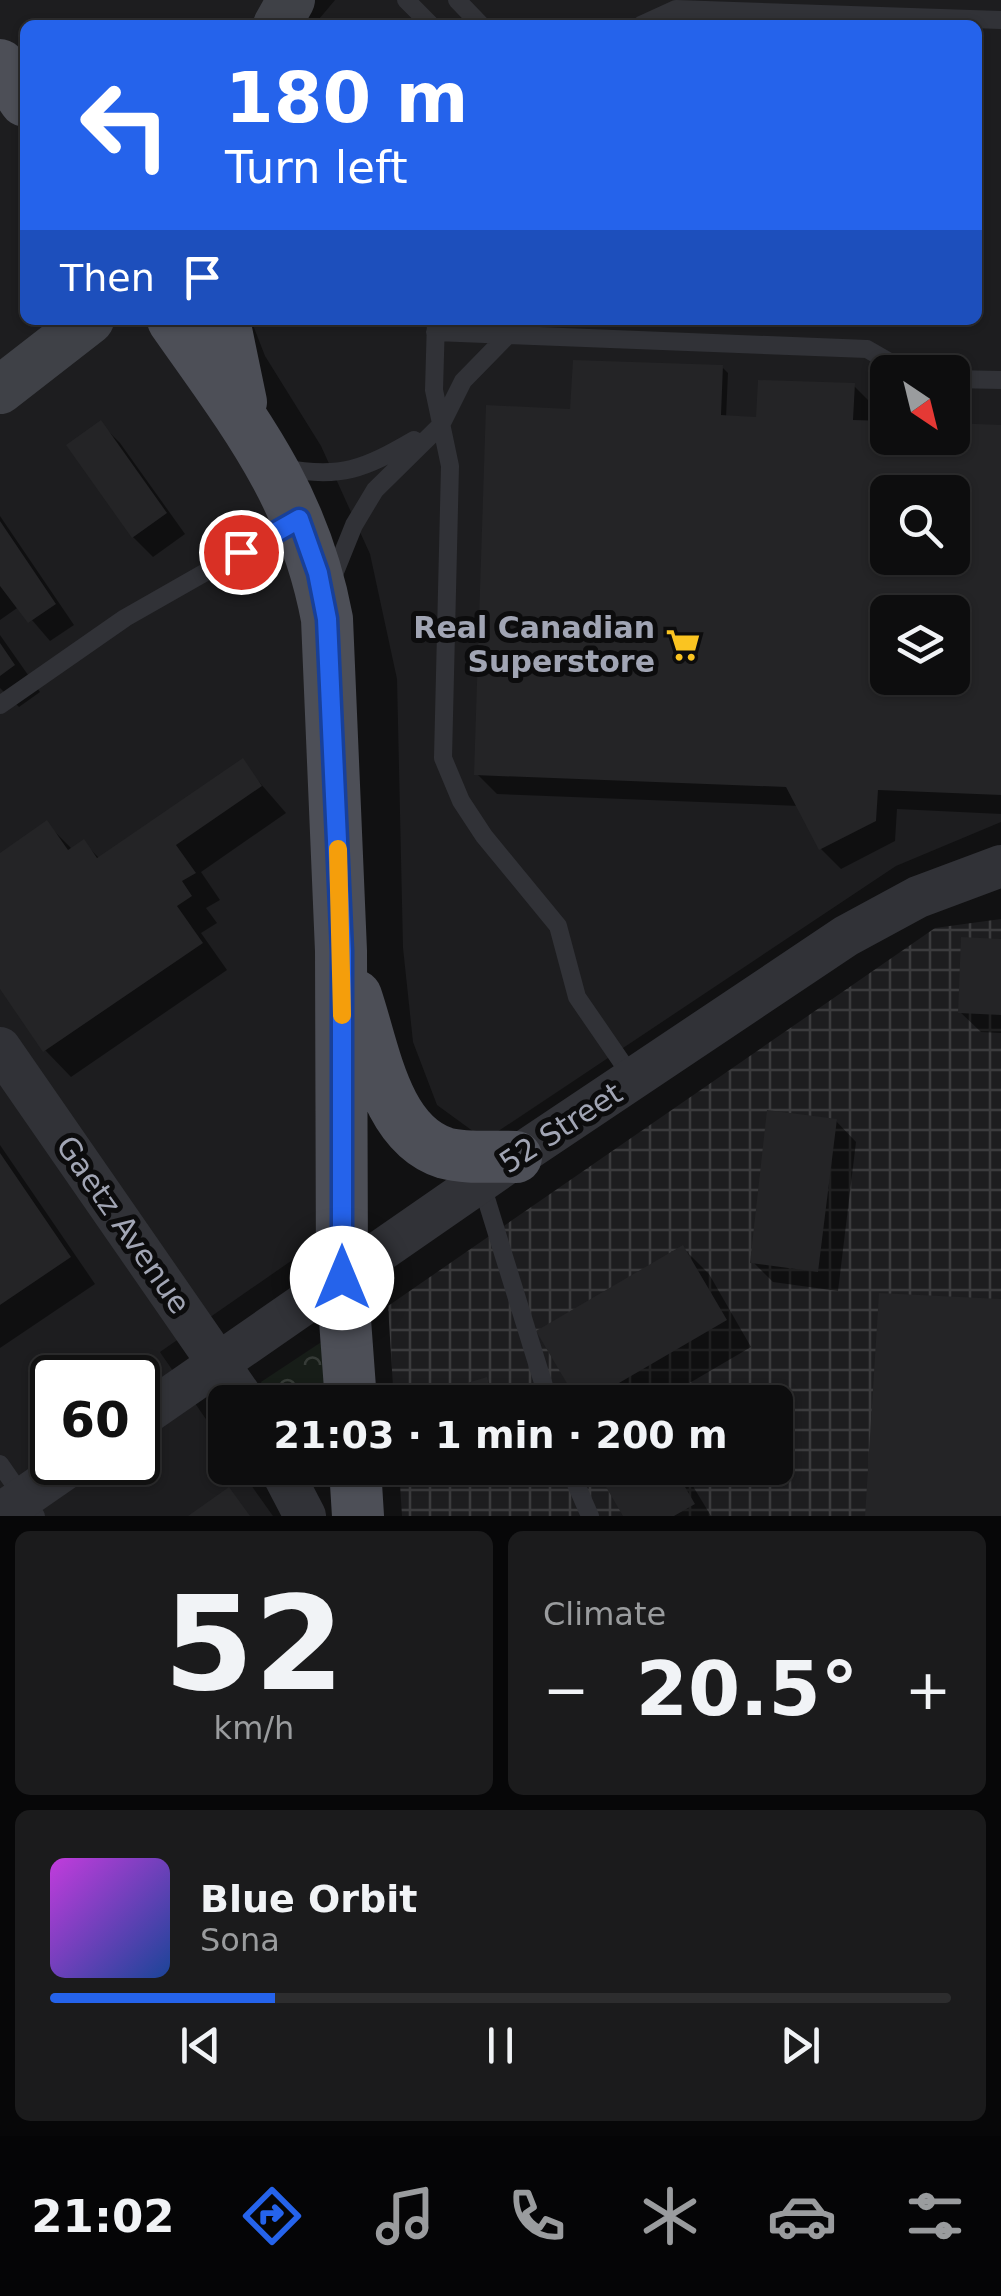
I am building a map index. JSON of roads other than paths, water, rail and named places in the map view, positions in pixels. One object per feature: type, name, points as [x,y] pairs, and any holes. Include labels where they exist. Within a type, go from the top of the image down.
[{"type":"main road","points":[[0,390],[84,325]]},
{"type":"main road","points":[[176,325],[274,466],[299,519],[324,601],[330,637],[342,951],[342,1278],[349,1385]]},
{"type":"main road","points":[[225,325],[245,423]]},
{"type":"main road","points":[[342,951],[384,1079],[408,1128],[446,1153],[498,1169]]},
{"type":"main road","points":[[356,1485],[358,1516]]},
{"type":"street","name":"52 Street","points":[[160,1404],[498,1169],[880,916],[1001,866]]},
{"type":"street","name":"Gaetz Avenue","points":[[0,1048],[234,1385]]},
{"type":"street","points":[[15,1498],[37,1485]]},
{"type":"street","points":[[289,1485],[305,1516]]},
{"type":"lane","points":[[406,0],[427,20]]},
{"type":"lane","points":[[458,0],[476,20]]},
{"type":"lane","points":[[653,20],[676,10],[1001,20]]},
{"type":"lane","points":[[634,1080],[577,997],[558,926],[476,824],[461,802],[443,758],[450,466],[432,373],[435,326],[507,336],[866,350],[875,355]]},
{"type":"lane","points":[[324,601],[348,539],[375,490],[441,425],[463,380],[507,336]]},
{"type":"lane","points":[[970,379],[1001,380]]},
{"type":"lane","points":[[274,466],[318,474],[354,470],[441,425]]},
{"type":"lane","points":[[0,705],[125,618],[299,519]]},
{"type":"lane","points":[[498,1169],[546,1385]]},
{"type":"lane","points":[[577,1485],[590,1516]]},
{"type":"place","name":"Real Canadian Superstore","points":[[683,645]]}]
